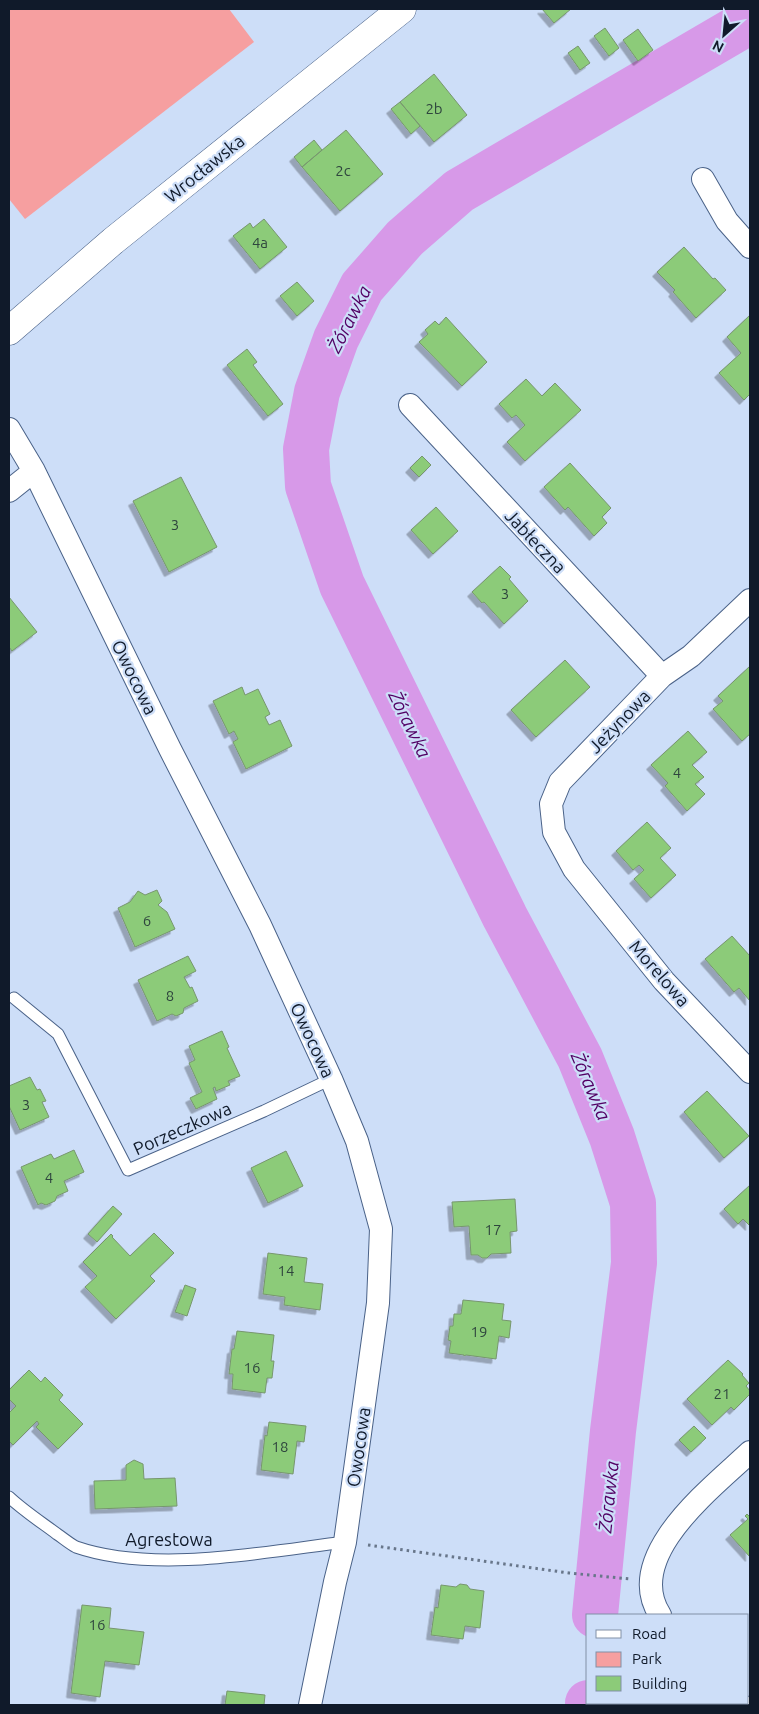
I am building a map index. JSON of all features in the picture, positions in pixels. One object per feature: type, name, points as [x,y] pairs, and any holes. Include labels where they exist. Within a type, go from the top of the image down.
[{"type":"street","name":"Wrocławska","points":[[9,331],[113,241],[402,9]]},
{"type":"street","points":[[703,179],[727,221],[750,247]]},
{"type":"street","name":"Jabłeczna","points":[[410,405],[662,676]]},
{"type":"street","name":"Owocowa","points":[[9,429],[34,471],[170,749],[260,925],[331,1079],[357,1141],[381,1229],[378,1303],[345,1542],[310,1705]]},
{"type":"street","points":[[9,491],[34,471]]},
{"type":"street","name":"Jeżynowa","points":[[574,869],[554,832],[551,804],[560,782],[662,676],[692,656],[750,600]]},
{"type":"street","name":"Morelowa","points":[[574,869],[664,981],[750,1072]]},
{"type":"street","points":[[659,1614],[653,1604],[650,1579],[659,1554],[671,1532],[688,1511],[750,1452]]},
{"type":"lane","name":"Porzeczkowa","points":[[14,998],[58,1034],[128,1170],[264,1111],[331,1079]]},
{"type":"lane","name":"Agrestowa","points":[[9,1497],[18,1506],[75,1546],[118,1557],[177,1560],[345,1542]]},
{"type":"path","points":[[345,1542],[569,1573],[628,1579]]},
{"type":"green space","points":[[9,9],[229,9],[254,42],[25,219],[9,199]]},
{"type":"building","points":[[542,9],[571,9],[554,23]]},
{"type":"building","points":[[605,28],[619,48],[609,56],[594,36]]},
{"type":"building","points":[[638,29],[653,50],[638,61],[623,40]]},
{"type":"building","points":[[578,46],[590,63],[580,70],[568,53]]},
{"type":"building","points":[[434,74],[467,115],[434,142],[400,102]]},
{"type":"building","points":[[400,102],[420,126],[411,134],[391,109]]},
{"type":"building","points":[[346,130],[383,174],[340,211],[302,167]]},
{"type":"building","points":[[314,140],[322,150],[302,167],[294,157]]},
{"type":"building","points":[[264,219],[287,247],[260,269],[233,236],[250,223],[253,228]]},
{"type":"building","points":[[684,247],[713,279],[715,278],[726,290],[696,318],[673,292],[675,290],[657,272]]},
{"type":"building","points":[[297,282],[314,301],[297,316],[280,296]]},
{"type":"building","points":[[750,315],[750,394],[744,400],[719,373],[741,353],[727,337]]},
{"type":"building","points":[[446,317],[487,362],[462,386],[419,342],[428,334],[425,330],[435,321],[439,325]]},
{"type":"building","points":[[247,349],[257,362],[253,365],[283,404],[268,416],[227,365]]},
{"type":"building","points":[[526,379],[542,396],[555,383],[581,410],[525,461],[507,442],[525,425],[516,415],[512,418],[499,404]]},
{"type":"building","points":[[422,456],[431,465],[419,477],[410,468]]},
{"type":"building","points":[[570,463],[611,508],[602,517],[607,523],[594,536],[568,507],[565,510],[544,487]]},
{"type":"building","points":[[181,477],[217,547],[169,572],[133,501]]},
{"type":"building","points":[[436,507],[458,531],[433,554],[411,530]]},
{"type":"building","points":[[500,566],[511,577],[509,579],[528,601],[504,624],[472,592]]},
{"type":"building","points":[[9,597],[37,632],[12,651],[9,647]]},
{"type":"building","points":[[565,660],[590,687],[536,737],[511,710]]},
{"type":"building","points":[[750,666],[750,734],[742,741],[713,709],[723,701],[718,696]]},
{"type":"building","points":[[242,687],[245,695],[258,689],[270,714],[265,717],[269,725],[280,720],[292,746],[246,769],[233,742],[238,739],[234,731],[229,734],[213,701]]},
{"type":"building","points":[[688,731],[707,752],[692,765],[704,777],[695,784],[705,794],[687,811],[665,786],[668,783],[651,765]]},
{"type":"building","points":[[647,822],[671,848],[660,858],[676,875],[651,898],[634,879],[644,870],[639,865],[633,870],[616,851]]},
{"type":"building","points":[[157,890],[162,901],[158,905],[167,912],[175,929],[135,947],[118,908],[130,902],[138,891],[145,895]]},
{"type":"building","points":[[732,936],[750,956],[750,1001],[739,988],[734,992],[705,959]]},
{"type":"building","points":[[188,956],[196,971],[184,977],[190,988],[192,987],[198,1001],[184,1008],[183,1013],[176,1016],[172,1014],[157,1021],[138,980]]},
{"type":"building","points":[[222,1031],[229,1047],[227,1048],[240,1076],[228,1081],[230,1085],[216,1091],[215,1087],[213,1088],[217,1099],[196,1109],[190,1098],[202,1092],[189,1063],[195,1060],[189,1046]]},
{"type":"building","points":[[30,1077],[37,1090],[40,1089],[46,1101],[42,1102],[49,1117],[20,1130],[9,1106],[9,1086]]},
{"type":"building","points":[[707,1091],[749,1136],[724,1158],[684,1112]]},
{"type":"building","points":[[74,1150],[84,1172],[64,1181],[68,1191],[57,1196],[55,1201],[46,1205],[41,1203],[38,1205],[21,1167],[51,1154],[54,1159]]},
{"type":"building","points":[[286,1151],[303,1186],[268,1203],[251,1168]]},
{"type":"building","points":[[750,1185],[750,1226],[743,1219],[738,1224],[724,1209]]},
{"type":"building","points":[[515,1199],[517,1231],[510,1232],[511,1253],[491,1254],[487,1258],[471,1255],[469,1226],[454,1227],[452,1202]]},
{"type":"building","points":[[113,1206],[122,1214],[97,1242],[88,1234]]},
{"type":"building","points":[[154,1233],[174,1253],[150,1276],[155,1281],[116,1319],[85,1287],[97,1276],[83,1262],[111,1234],[130,1256]]},
{"type":"building","points":[[268,1253],[307,1258],[304,1282],[323,1284],[320,1310],[284,1305],[285,1297],[263,1294]]},
{"type":"building","points":[[185,1285],[196,1289],[187,1316],[175,1312]]},
{"type":"building","points":[[463,1300],[504,1304],[502,1320],[511,1321],[509,1338],[499,1336],[496,1359],[449,1353],[451,1341],[448,1340],[450,1326],[453,1326],[454,1314],[461,1314]]},
{"type":"building","points":[[237,1331],[274,1335],[271,1361],[274,1361],[272,1378],[267,1378],[265,1393],[232,1389],[233,1374],[229,1374],[232,1349],[234,1349]]},
{"type":"building","points":[[728,1360],[743,1374],[749,1383],[746,1386],[750,1394],[734,1410],[731,1407],[712,1425],[687,1399]]},
{"type":"building","points":[[29,1370],[41,1382],[45,1377],[63,1395],[59,1400],[83,1424],[58,1449],[36,1427],[39,1424],[37,1421],[13,1445],[9,1441],[9,1413],[16,1406],[9,1399],[9,1390]]},
{"type":"building","points":[[269,1422],[306,1426],[304,1442],[297,1441],[293,1474],[261,1470],[265,1435],[267,1436]]},
{"type":"building","points":[[694,1426],[706,1438],[691,1452],[679,1440]]},
{"type":"building","points":[[134,1460],[143,1464],[144,1479],[175,1478],[177,1506],[95,1509],[94,1481],[126,1480],[126,1465]]},
{"type":"building","points":[[747,1514],[750,1517],[750,1557],[730,1535],[748,1519],[745,1516]]},
{"type":"building","points":[[460,1584],[467,1585],[470,1589],[484,1591],[480,1628],[465,1626],[463,1639],[431,1635],[435,1607],[438,1608],[441,1585],[456,1587]]},
{"type":"building","points":[[82,1605],[111,1608],[109,1628],[144,1632],[139,1665],[105,1661],[100,1697],[71,1693]]},
{"type":"building","points":[[227,1691],[265,1695],[264,1705],[225,1705]]},
{"type":"building","points":[[662,1704],[691,1704],[690,1705],[660,1705]]},
{"type":"waterway","name":"Żórawka","points":[[595,1614],[613,1431],[634,1263],[633,1203],[612,1137],[580,1058],[505,917],[342,585],[308,486],[306,449],[317,392],[336,339],[362,287],[405,238],[459,191],[750,21]]}]
